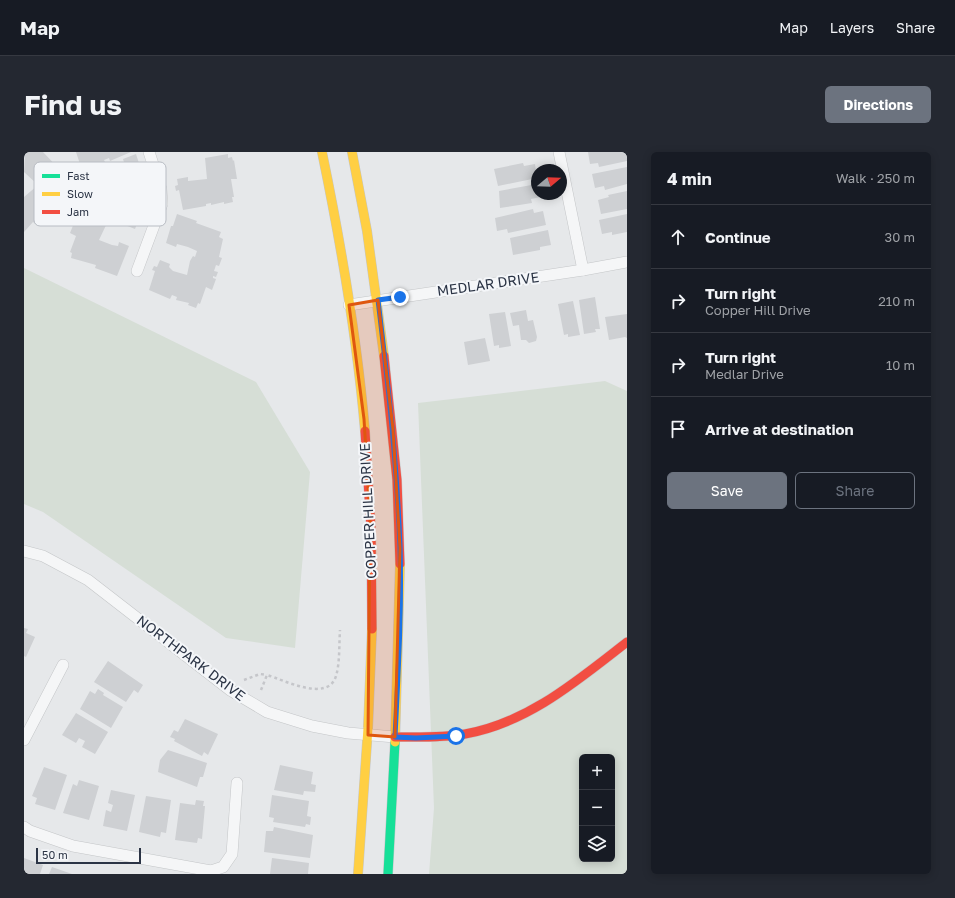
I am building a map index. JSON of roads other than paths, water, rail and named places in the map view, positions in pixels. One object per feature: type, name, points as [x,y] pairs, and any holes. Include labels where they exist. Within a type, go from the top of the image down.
[{"type":"main road","name":"COPPER HILL DRIVE","points":[[322,152],[332,201],[349,305],[364,419],[370,520],[372,583],[368,735],[358,874]]},
{"type":"main road","name":"COPPER HILL DRIVE","points":[[352,152],[360,190],[378,300],[393,429],[400,548],[400,621],[388,874]]},
{"type":"main road","points":[[395,737],[416,738],[456,736],[485,730],[517,719],[566,690],[627,642]]},
{"type":"street","points":[[149,152],[152,162]]},
{"type":"street","points":[[559,152],[583,270]]},
{"type":"street","points":[[137,271],[154,226]]},
{"type":"street","name":"MEDLAR DRIVE","points":[[349,305],[627,262]]},
{"type":"street","name":"NORTHPARK DRIVE","points":[[24,551],[42,556],[88,580],[230,690],[267,712],[312,726],[368,735],[395,737]]},
{"type":"street","points":[[24,740],[63,665]]},
{"type":"street","points":[[24,827],[30,831],[73,846],[211,871],[223,867],[232,854],[237,783]]}]
